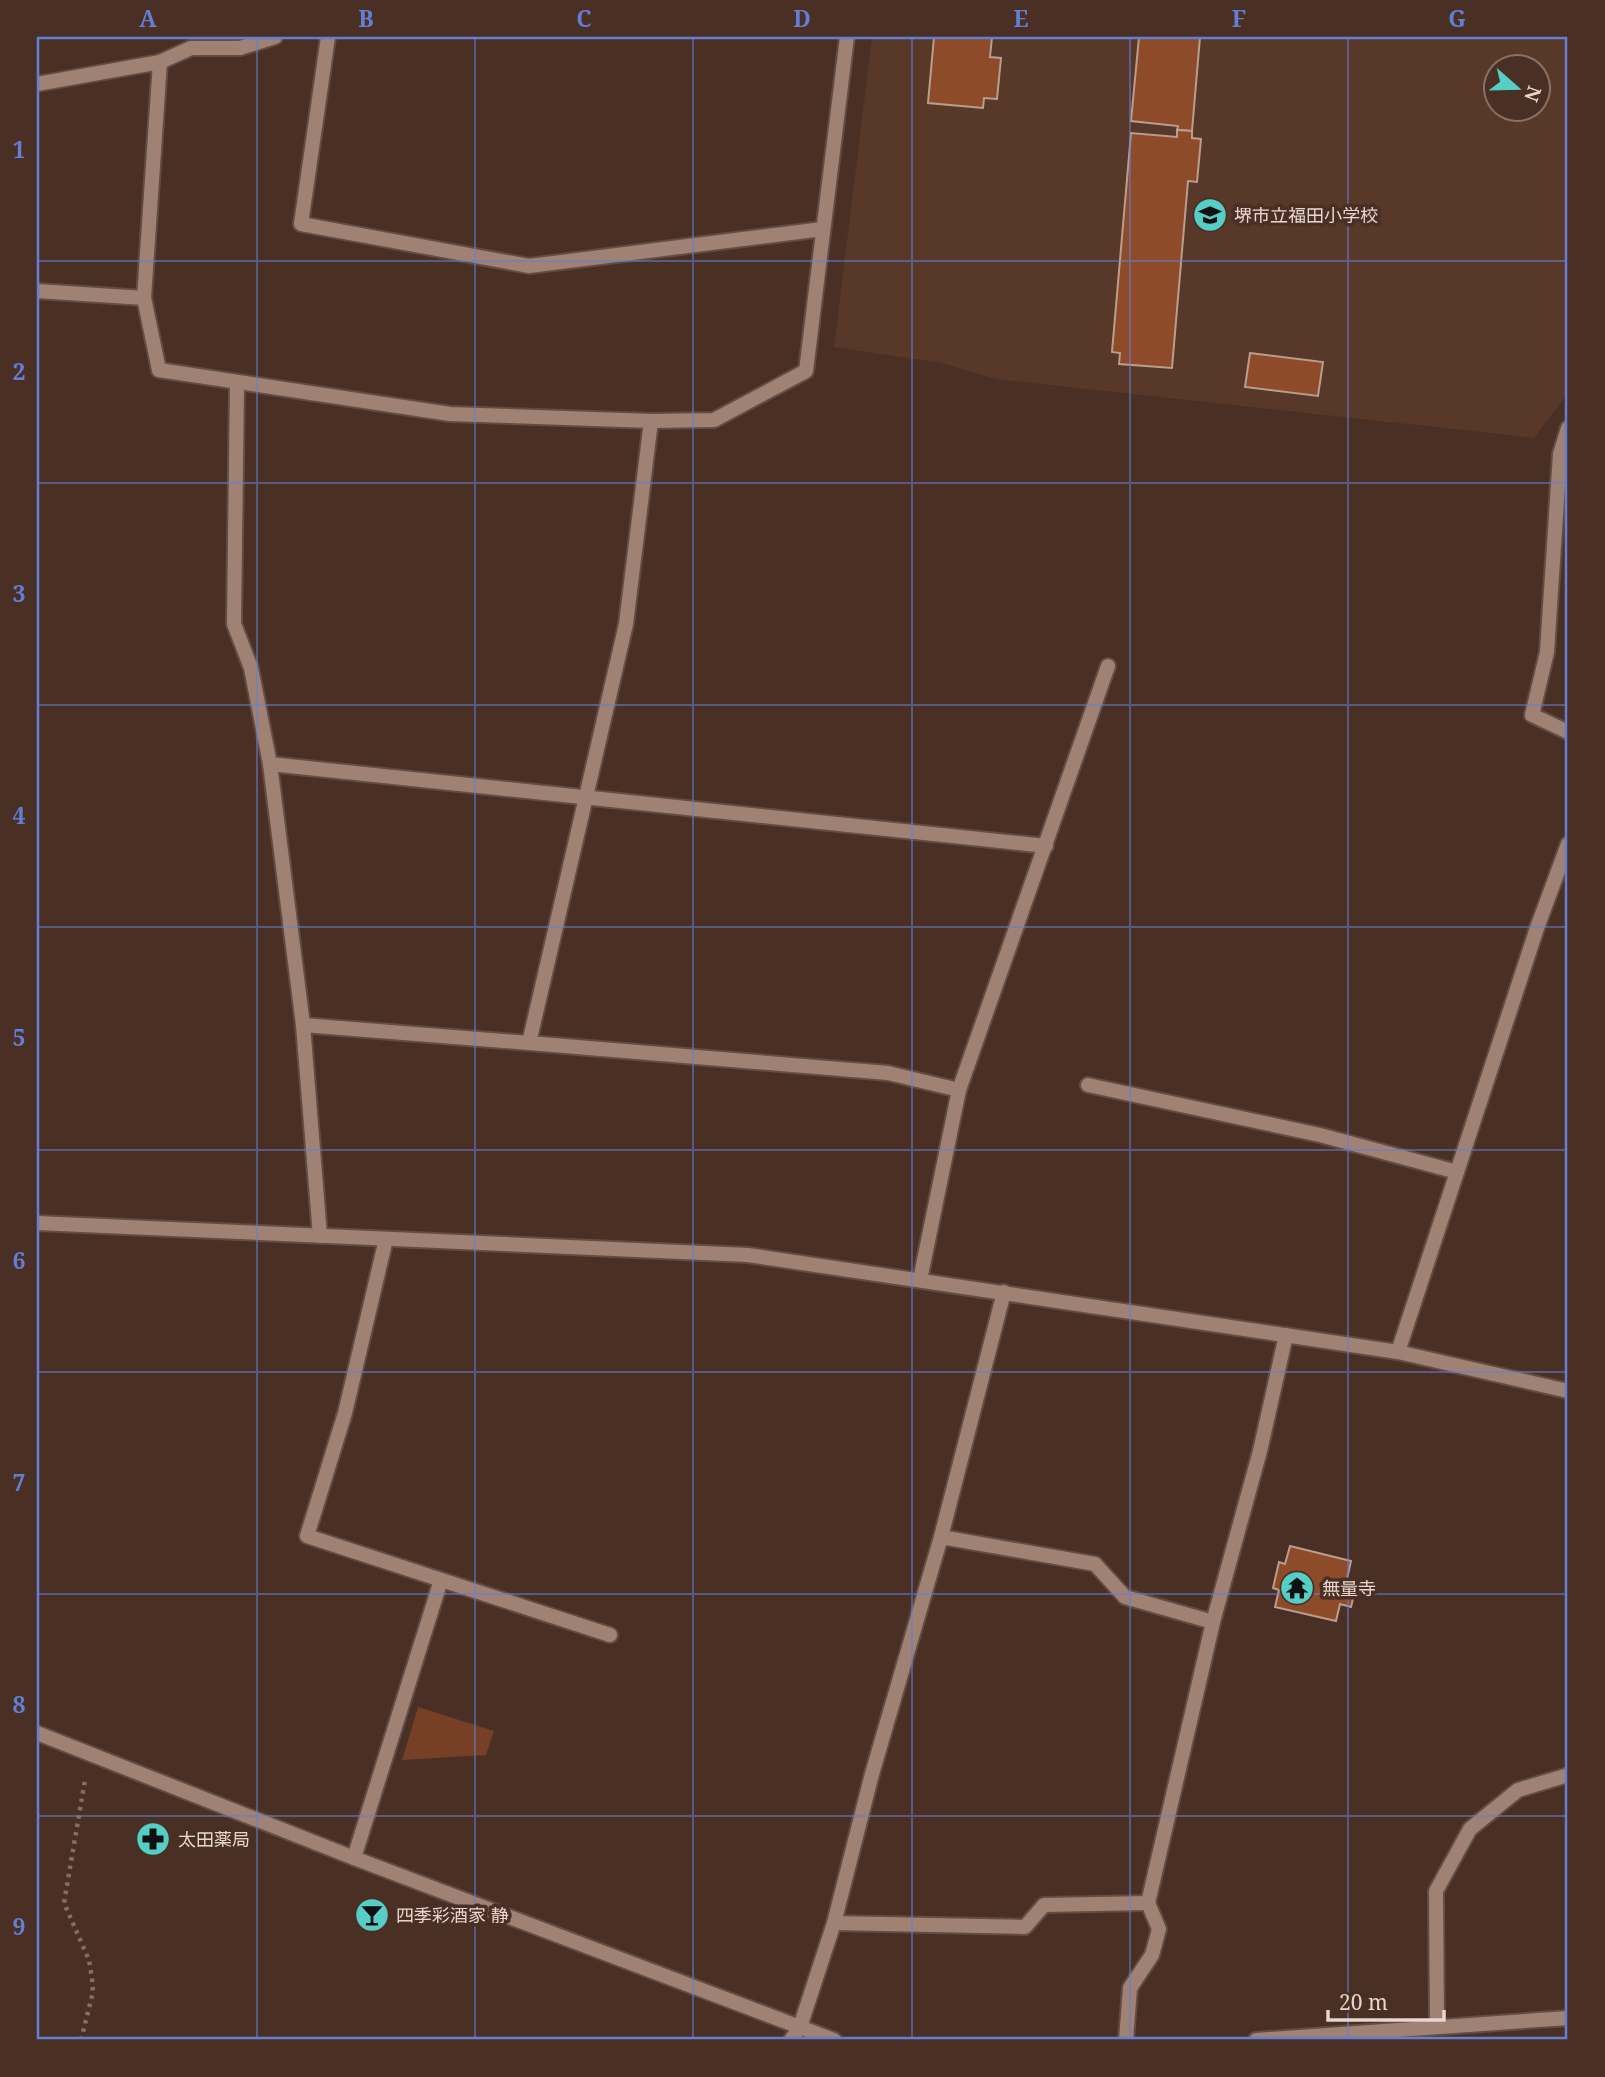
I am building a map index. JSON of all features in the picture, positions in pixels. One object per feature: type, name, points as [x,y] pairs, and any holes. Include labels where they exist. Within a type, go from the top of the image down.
[{"type":"street","points":[[37,84],[160,62],[191,48],[240,48],[275,37]]},
{"type":"street","points":[[328,37],[301,224],[529,266],[823,229]]},
{"type":"street","points":[[160,62],[144,298],[159,370],[450,414],[651,422],[714,419],[806,371],[847,37]]},
{"type":"street","points":[[37,291],[144,298]]},
{"type":"street","points":[[237,383],[234,624],[251,668],[270,764],[303,1025],[320,1236]]},
{"type":"street","points":[[530,1043],[626,624],[651,422]]},
{"type":"street","points":[[1568,428],[1560,454],[1547,652],[1532,715],[1568,732]]},
{"type":"street","points":[[920,1280],[959,1090],[1108,666]]},
{"type":"street","points":[[270,764],[1046,846]]},
{"type":"street","points":[[1398,1352],[1537,928],[1568,844]]},
{"type":"street","points":[[303,1025],[888,1073],[959,1090]]},
{"type":"street","points":[[1088,1084],[1320,1135],[1457,1172]]},
{"type":"street","points":[[37,1223],[748,1255],[1398,1352],[1568,1391]]},
{"type":"street","points":[[386,1239],[345,1413],[307,1536],[610,1635]]},
{"type":"street","points":[[791,2040],[800,2027],[834,1923],[872,1774],[941,1537],[1004,1292]]},
{"type":"street","points":[[1126,2040],[1130,1988],[1152,1955],[1159,1929],[1148,1903],[1213,1622],[1261,1451],[1286,1335]]},
{"type":"street","points":[[941,1537],[1095,1564],[1125,1597],[1213,1622]]},
{"type":"street","points":[[354,1858],[441,1580]]},
{"type":"street","points":[[37,1733],[354,1858],[834,2040]]},
{"type":"street","points":[[1437,2027],[1436,1891],[1470,1829],[1518,1790],[1568,1775]]},
{"type":"street","points":[[834,1923],[1025,1927],[1044,1905],[1148,1903]]},
{"type":"street","points":[[1256,2040],[1568,2018]]},
{"type":"path","points":[[81,2040],[93,1992],[92,1978],[89,1959],[64,1903],[91,1755]]},
{"type":"shaded area","name":"堺市立福田小学校","points":[[872,37],[1568,37],[1568,393],[1534,438],[996,379],[942,363],[834,347]]},
{"type":"shaded area","points":[[418,1707],[494,1731],[486,1755],[402,1760]]},
{"type":"building","points":[[934,37],[992,37],[990,57],[1001,58],[997,99],[984,98],[983,108],[928,103]]},
{"type":"building","points":[[1139,37],[1200,37],[1192,131],[1177,130],[1178,126],[1131,121]]},
{"type":"building","points":[[1177,130],[1192,131],[1192,138],[1201,139],[1197,182],[1188,181],[1172,368],[1119,364],[1120,353],[1112,352],[1131,133],[1177,137]]},
{"type":"building","points":[[1250,353],[1323,362],[1318,396],[1245,387]]},
{"type":"building","points":[[1290,1546],[1351,1561],[1347,1579],[1357,1581],[1351,1607],[1340,1604],[1336,1621],[1275,1607],[1279,1590],[1273,1588],[1279,1562],[1285,1564]]},
{"type":"place","name":"堺市立福田小学校","points":[[1210,215]]},
{"type":"place","name":"無量寺","points":[[1297,1588]]},
{"type":"place","name":"太田薬局","points":[[153,1839]]},
{"type":"place","name":"四季彩酒家 静","points":[[372,1915]]}]
